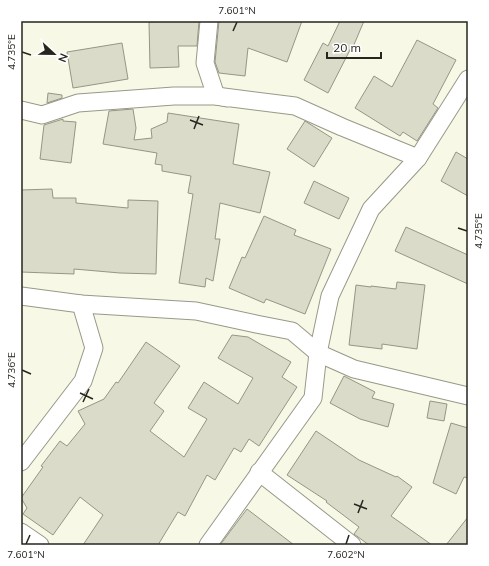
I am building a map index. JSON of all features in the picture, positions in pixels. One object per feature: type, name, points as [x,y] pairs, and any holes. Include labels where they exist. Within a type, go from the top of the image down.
[{"type":"street","points":[[209,21],[205,63],[216,96]]},
{"type":"street","points":[[208,545],[313,398],[318,353],[330,296],[371,209],[418,158],[468,79]]},
{"type":"street","points":[[21,110],[42,115],[78,103],[174,96],[216,96],[295,106],[418,158]]},
{"type":"street","points":[[216,96],[243,100]]},
{"type":"street","points":[[21,296],[80,304],[196,311],[292,331],[318,353],[354,369],[468,396]]},
{"type":"street","points":[[21,462],[83,381],[94,348],[80,304]]},
{"type":"street","points":[[259,472],[352,545]]},
{"type":"street","points":[[21,532],[40,545]]},
{"type":"building","points":[[199,21],[197,46],[178,46],[179,67],[150,68],[149,22]]},
{"type":"building","points":[[219,21],[302,21],[287,62],[248,48],[245,76],[219,73],[215,62]]},
{"type":"building","points":[[340,21],[364,21],[353,47],[352,46],[328,93],[304,80],[323,43],[328,46]]},
{"type":"building","points":[[417,40],[456,60],[433,104],[438,108],[417,141],[403,132],[400,136],[355,108],[374,76],[392,87]]},
{"type":"building","points":[[122,43],[128,79],[73,88],[67,52]]},
{"type":"building","points":[[48,93],[62,95],[62,98],[47,103]]},
{"type":"building","points":[[133,109],[136,128],[134,140],[152,138],[151,129],[167,122],[168,113],[239,124],[233,164],[270,172],[260,213],[220,203],[215,239],[220,239],[213,281],[206,278],[205,287],[179,283],[193,194],[188,193],[191,176],[162,171],[162,165],[155,164],[157,153],[103,144],[109,111]]},
{"type":"building","points":[[63,119],[63,121],[76,122],[71,163],[40,159],[44,125]]},
{"type":"building","points":[[305,121],[332,138],[314,167],[287,149]]},
{"type":"building","points":[[456,152],[468,159],[468,196],[441,181]]},
{"type":"building","points":[[314,181],[349,198],[339,219],[304,203]]},
{"type":"building","points":[[52,189],[53,198],[76,198],[76,203],[128,208],[128,200],[158,201],[156,274],[74,269],[74,274],[21,272],[21,190]]},
{"type":"building","points":[[264,216],[296,230],[294,235],[331,249],[305,314],[266,299],[264,303],[229,288],[242,257],[245,258]]},
{"type":"building","points":[[406,227],[468,255],[468,284],[395,251]]},
{"type":"building","points":[[397,282],[425,285],[417,349],[382,344],[382,349],[349,345],[356,285],[396,289]]},
{"type":"building","points":[[232,335],[248,337],[291,362],[282,377],[297,387],[259,446],[249,439],[241,452],[234,448],[215,480],[207,475],[185,516],[178,512],[158,545],[83,545],[103,515],[80,497],[53,535],[23,514],[27,508],[21,498],[43,467],[41,466],[60,441],[67,446],[85,424],[78,411],[104,399],[116,382],[118,383],[146,342],[180,366],[154,403],[164,411],[150,431],[184,457],[207,419],[188,408],[204,382],[238,404],[253,378],[218,358]]},
{"type":"building","points":[[344,376],[375,392],[372,398],[394,404],[388,427],[360,419],[330,403]]},
{"type":"building","points":[[430,401],[447,404],[444,421],[427,418]]},
{"type":"building","points":[[451,423],[468,428],[468,478],[464,477],[456,494],[433,483]]},
{"type":"building","points":[[316,431],[359,460],[396,477],[397,476],[412,487],[391,516],[432,545],[369,545],[354,534],[359,527],[326,502],[327,501],[287,475]]},
{"type":"building","points":[[247,509],[294,545],[220,545]]},
{"type":"building","points":[[468,517],[468,545],[446,545]]}]
